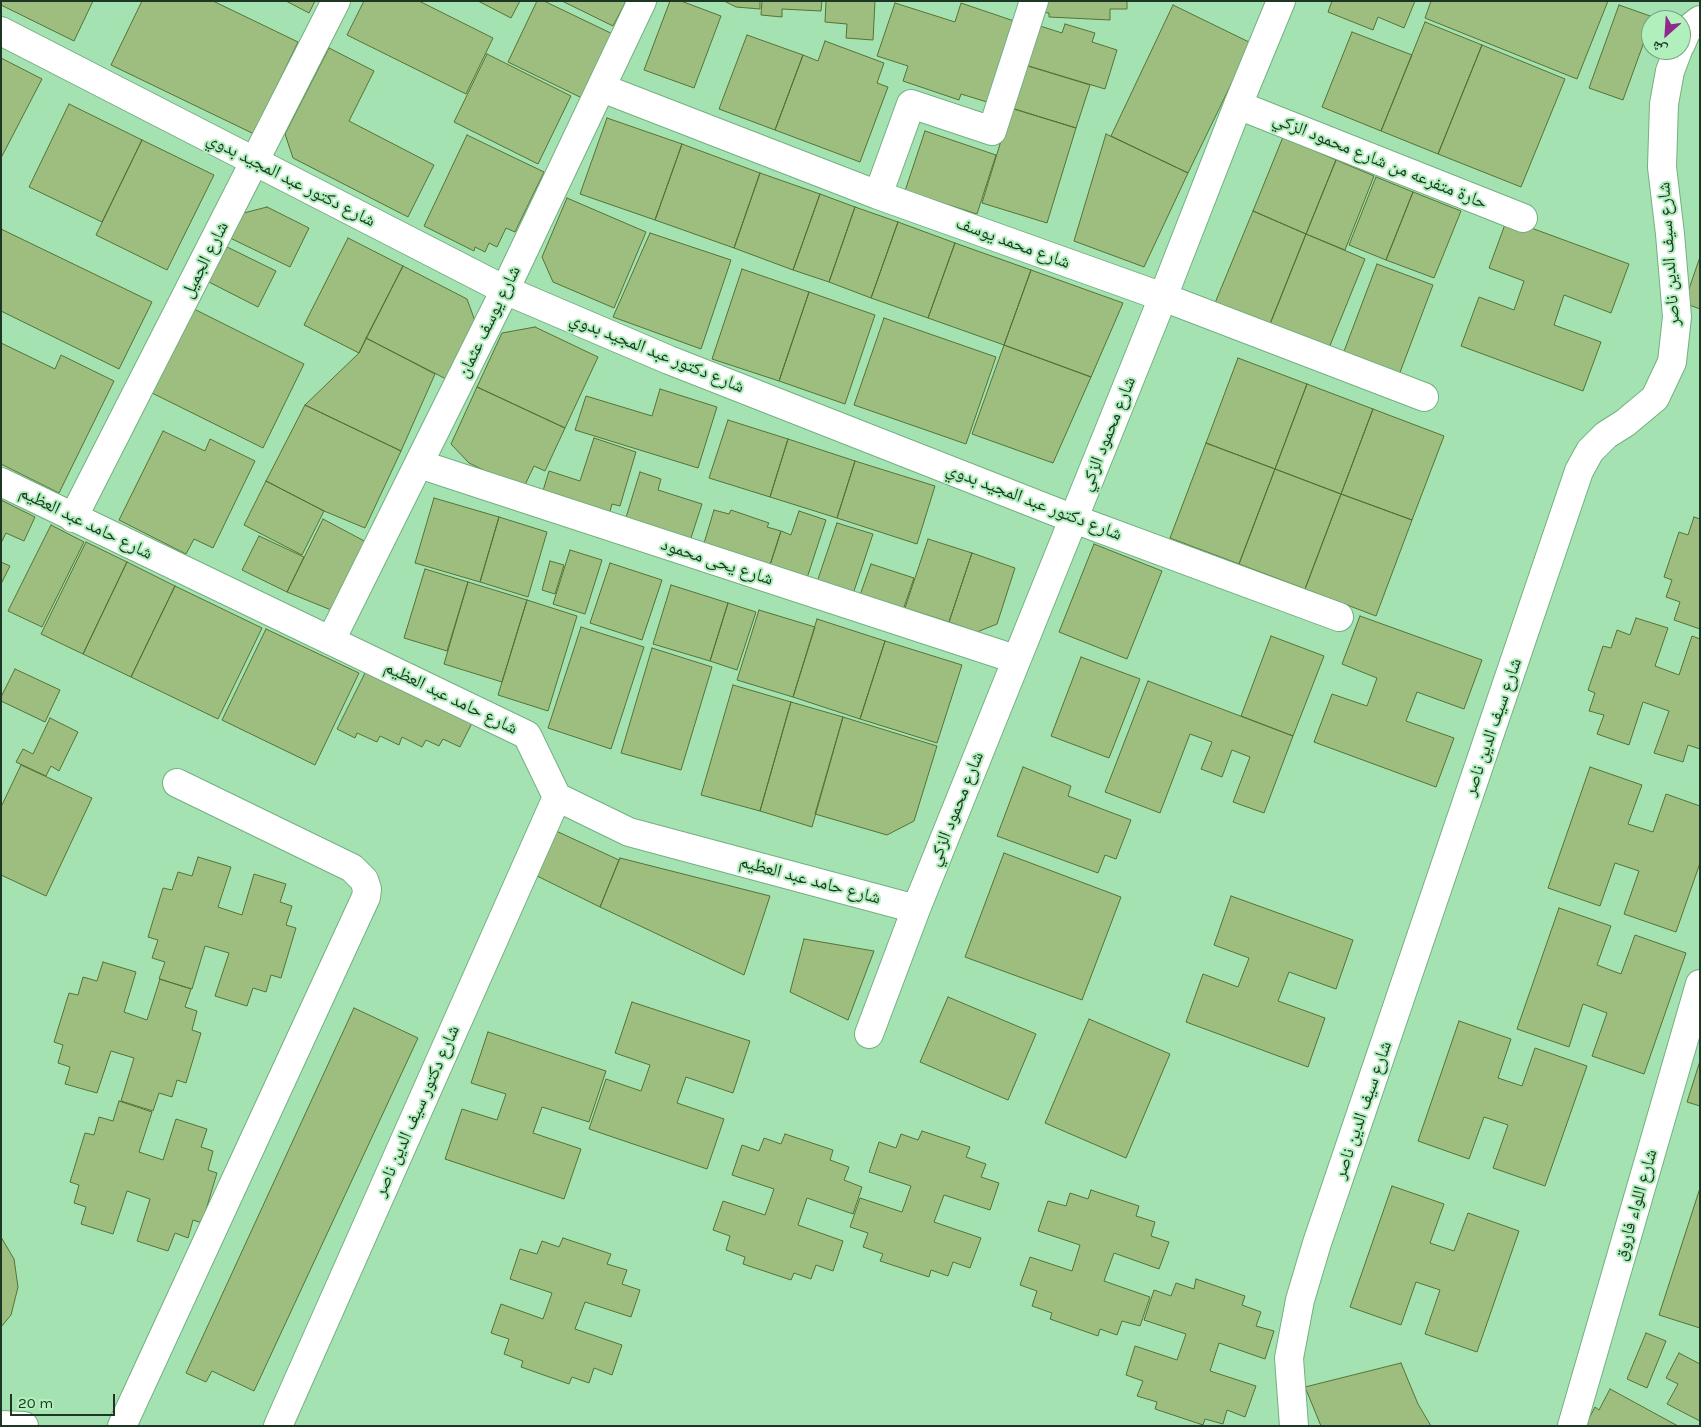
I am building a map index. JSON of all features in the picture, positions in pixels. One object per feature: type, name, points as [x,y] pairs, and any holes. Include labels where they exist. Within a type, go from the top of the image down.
[{"type":"street","name":"شارع الجميل","points":[[73,518],[336,1]]},
{"type":"street","name":"شارع يوسف عثمان","points":[[331,640],[505,290],[642,1]]},
{"type":"street","points":[[878,195],[911,104],[992,131],[1034,1]]},
{"type":"street","name":"شارع محمود الزكي","points":[[869,1034],[916,909],[1015,659],[1074,519],[1281,1]]},
{"type":"street","name":"شارع دكتور عبد المجيد بدوي","points":[[1,31],[505,290],[669,360],[1074,519],[1339,617]]},
{"type":"street","name":"شارع سيف الدين ناصر","points":[[1294,1426],[1289,1358],[1300,1300],[1317,1243],[1579,471],[1590,451],[1606,435],[1626,423],[1655,398],[1672,362],[1677,318],[1662,167],[1664,104],[1670,71],[1674,60]]},
{"type":"street","name":"شارع محمد يوسف","points":[[602,88],[878,195],[1163,297],[1424,397]]},
{"type":"street","name":"حارة متفرعه من شارع محمود الزكي","points":[[1238,105],[1523,218]]},
{"type":"street","name":"شارع يحى محمود","points":[[419,464],[1015,659]]},
{"type":"street","name":"شارع حامد عبد العظيم","points":[[1,482],[527,735],[557,797],[628,832],[916,909]]},
{"type":"street","points":[[122,1426],[366,897],[367,889],[364,880],[352,868],[178,783]]},
{"type":"street","name":"شارع دكتور سيف الدين ناصر","points":[[278,1426],[557,797]]},
{"type":"street","name":"شارع اللواء فاروق","points":[[1572,1426],[1700,984]]},
{"type":"street","points":[[1,1425],[24,1426]]},
{"type":"building","points":[[1,1],[93,1],[74,41],[1,5]]},
{"type":"building","points":[[142,1],[213,1],[298,42],[254,134],[111,65]]},
{"type":"building","points":[[286,1],[315,1],[309,13]]},
{"type":"building","points":[[364,1],[419,1],[493,38],[466,94],[347,35]]},
{"type":"building","points":[[478,1],[520,1],[511,18]]},
{"type":"building","points":[[537,1],[544,1],[619,37],[588,101],[508,62]]},
{"type":"building","points":[[562,1],[626,1],[613,26]]},
{"type":"building","points":[[670,1],[681,1],[721,16],[694,88],[644,70]]},
{"type":"building","points":[[724,1],[760,1],[760,9],[736,7]]},
{"type":"building","points":[[762,1],[822,1],[821,11],[782,9],[782,17],[761,15]]},
{"type":"building","points":[[826,1],[875,1],[873,40],[846,38],[847,24],[825,22]]},
{"type":"building","points":[[1044,1],[1127,1],[1127,9],[1110,9],[1110,20],[1049,17],[1049,13],[1041,12]]},
{"type":"building","points":[[1332,1],[1415,1],[1404,28],[1378,17],[1373,30],[1328,12]]},
{"type":"building","points":[[1431,1],[1608,1],[1577,79],[1425,18]]},
{"type":"building","points":[[895,3],[955,22],[961,3],[1014,21],[987,102],[961,94],[959,100],[903,81],[908,66],[877,56]]},
{"type":"building","points":[[1173,5],[1251,43],[1188,173],[1111,136]]},
{"type":"building","points":[[1619,5],[1641,13],[1641,50],[1623,100],[1589,88]]},
{"type":"building","points":[[1425,22],[1482,45],[1438,154],[1381,131]]},
{"type":"building","points":[[1065,24],[1095,33],[1092,42],[1117,50],[1105,89],[1025,65],[1037,25],[1062,33]]},
{"type":"building","points":[[1352,32],[1412,55],[1381,131],[1322,107]]},
{"type":"building","points":[[747,35],[803,55],[775,130],[719,109]]},
{"type":"building","points":[[825,41],[884,63],[877,83],[888,87],[860,162],[775,130],[803,55],[818,61]]},
{"type":"building","points":[[1482,45],[1565,79],[1521,187],[1438,154]]},
{"type":"building","points":[[329,48],[374,71],[349,121],[434,165],[408,217],[293,158],[285,134]]},
{"type":"building","points":[[487,54],[571,96],[538,164],[454,122]]},
{"type":"building","points":[[1,58],[42,79],[1,158]]},
{"type":"building","points":[[1025,65],[1090,85],[1076,128],[1011,108]]},
{"type":"building","points":[[69,104],[142,140],[102,222],[29,187]]},
{"type":"building","points":[[1011,108],[1076,128],[1047,223],[982,203]]},
{"type":"building","points":[[607,118],[682,144],[655,220],[580,194]]},
{"type":"building","points":[[925,131],[996,155],[977,214],[905,191]]},
{"type":"building","points":[[1106,134],[1188,173],[1144,267],[1074,241]]},
{"type":"building","points":[[467,135],[544,172],[515,232],[506,228],[497,247],[489,243],[485,252],[475,247],[474,251],[424,226]]},
{"type":"building","points":[[1283,137],[1336,160],[1306,234],[1253,211]]},
{"type":"building","points":[[142,140],[214,175],[167,270],[96,235]]},
{"type":"building","points":[[682,144],[760,173],[734,248],[655,220]]},
{"type":"building","points":[[1336,160],[1374,176],[1345,250],[1306,234]]},
{"type":"building","points":[[760,173],[820,194],[793,270],[734,248]]},
{"type":"building","points":[[1376,177],[1413,192],[1386,260],[1349,245]]},
{"type":"building","points":[[1413,192],[1461,211],[1434,278],[1386,260]]},
{"type":"building","points":[[820,194],[855,207],[829,282],[793,270]]},
{"type":"building","points":[[567,198],[646,232],[614,308],[553,282],[542,257]]},
{"type":"building","points":[[267,207],[309,228],[290,267],[226,236],[236,215]]},
{"type":"building","points":[[855,207],[898,222],[871,298],[829,282]]},
{"type":"building","points":[[1253,211],[1306,234],[1270,324],[1215,303]]},
{"type":"building","points":[[1507,219],[1629,264],[1611,313],[1564,295],[1554,325],[1601,342],[1583,391],[1461,346],[1479,297],[1514,310],[1524,281],[1489,268]]},
{"type":"building","points":[[898,222],[955,243],[928,318],[871,298]]},
{"type":"building","points":[[1,229],[152,302],[119,369],[1,311]]},
{"type":"building","points":[[650,233],[731,260],[701,349],[613,317]]},
{"type":"building","points":[[1306,234],[1365,259],[1329,348],[1270,324]]},
{"type":"building","points":[[348,238],[403,266],[359,353],[304,325]]},
{"type":"building","points":[[955,243],[1031,270],[1004,345],[928,318]]},
{"type":"building","points":[[221,244],[276,271],[258,307],[203,279]]},
{"type":"building","points":[[1700,257],[1700,309],[1684,303]]},
{"type":"building","points":[[1377,264],[1433,285],[1399,375],[1343,354]]},
{"type":"building","points":[[403,266],[467,299],[475,321],[446,379],[366,338]]},
{"type":"building","points":[[742,269],[809,292],[779,381],[712,359]]},
{"type":"building","points":[[1031,270],[1123,303],[1091,377],[1004,345]]},
{"type":"building","points":[[809,292],[875,315],[845,404],[779,381]]},
{"type":"building","points":[[190,307],[304,364],[263,448],[148,391]]},
{"type":"building","points":[[884,318],[996,357],[966,444],[854,405]]},
{"type":"building","points":[[535,327],[598,357],[565,428],[477,387],[502,333]]},
{"type":"building","points":[[366,338],[435,374],[401,451],[305,405],[359,353]]},
{"type":"building","points":[[1,343],[55,369],[61,355],[114,381],[59,493],[1,464]]},
{"type":"building","points":[[1004,345],[1091,377],[1053,463],[972,434]]},
{"type":"building","points":[[1238,358],[1307,384],[1275,469],[1206,443]]},
{"type":"building","points":[[1307,384],[1373,409],[1341,494],[1275,469]]},
{"type":"building","points":[[477,387],[565,428],[545,471],[534,466],[523,489],[469,463],[451,444]]},
{"type":"building","points":[[660,389],[717,407],[698,468],[575,430],[586,396],[652,416]]},
{"type":"building","points":[[305,405],[401,451],[365,528],[324,511],[266,481]]},
{"type":"building","points":[[1373,409],[1444,436],[1412,520],[1341,494]]},
{"type":"building","points":[[728,420],[788,439],[770,497],[709,478]]},
{"type":"building","points":[[163,431],[205,451],[210,439],[255,461],[213,548],[194,539],[186,554],[119,520]]},
{"type":"building","points":[[594,438],[636,452],[620,506],[612,504],[609,515],[542,494],[549,471],[580,481]]},
{"type":"building","points":[[788,439],[855,461],[837,518],[770,497]]},
{"type":"building","points":[[1206,443],[1275,469],[1239,564],[1170,538]]},
{"type":"building","points":[[855,461],[935,486],[917,544],[837,518]]},
{"type":"building","points":[[1275,469],[1341,494],[1305,589],[1239,564]]},
{"type":"building","points":[[640,472],[661,479],[658,490],[702,504],[689,544],[624,524]]},
{"type":"building","points":[[266,481],[324,511],[302,555],[244,525]]},
{"type":"building","points":[[1341,494],[1412,520],[1376,616],[1305,589]]},
{"type":"building","points":[[434,498],[499,517],[480,582],[415,563]]},
{"type":"building","points":[[1,500],[35,517],[24,541],[6,533],[1,543]]},
{"type":"building","points":[[714,510],[729,514],[731,510],[769,523],[767,527],[781,531],[770,565],[702,550]]},
{"type":"building","points":[[799,511],[826,520],[807,578],[770,565],[781,531],[791,535]]},
{"type":"building","points":[[499,517],[547,532],[528,597],[480,582]]},
{"type":"building","points":[[1694,517],[1700,519],[1700,629],[1674,620],[1680,602],[1666,597],[1672,580],[1664,577],[1679,532],[1688,535]]},
{"type":"building","points":[[323,519],[368,543],[336,612],[287,592]]},
{"type":"building","points":[[837,523],[873,534],[852,597],[816,585]]},
{"type":"building","points":[[51,525],[84,542],[42,627],[8,611]]},
{"type":"building","points":[[259,536],[304,557],[287,592],[242,570]]},
{"type":"building","points":[[928,539],[972,553],[949,622],[905,608]]},
{"type":"building","points":[[86,542],[127,562],[83,654],[41,634]]},
{"type":"building","points":[[1094,544],[1162,571],[1127,659],[1059,632]]},
{"type":"building","points":[[570,550],[602,560],[585,614],[553,604]]},
{"type":"building","points":[[972,553],[1015,568],[997,624],[977,632],[949,622]]},
{"type":"building","points":[[550,561],[564,565],[555,594],[542,590]]},
{"type":"building","points":[[1,562],[10,566],[1,584]]},
{"type":"building","points":[[127,562],[175,586],[131,677],[83,654]]},
{"type":"building","points":[[610,563],[662,580],[642,640],[590,623]]},
{"type":"building","points":[[871,564],[914,578],[902,613],[859,598]]},
{"type":"building","points":[[425,569],[468,582],[447,651],[404,638]]},
{"type":"building","points":[[468,582],[527,600],[502,682],[444,664]]},
{"type":"building","points":[[671,585],[728,603],[710,661],[653,644]]},
{"type":"building","points":[[175,586],[262,628],[218,719],[131,677]]},
{"type":"building","points":[[527,600],[577,616],[548,711],[498,695]]},
{"type":"building","points":[[728,603],[756,612],[737,670],[710,661]]},
{"type":"building","points":[[759,610],[815,627],[793,697],[737,680]]},
{"type":"building","points":[[1360,616],[1482,660],[1464,709],[1417,692],[1406,721],[1454,738],[1436,787],[1314,742],[1332,694],[1367,706],[1377,678],[1342,664]]},
{"type":"building","points":[[1636,618],[1668,628],[1655,666],[1679,675],[1692,636],[1700,639],[1700,749],[1688,745],[1683,762],[1654,753],[1669,711],[1643,702],[1629,745],[1597,734],[1604,715],[1589,711],[1595,693],[1588,690],[1603,646],[1611,648],[1617,630],[1630,635]]},
{"type":"building","points":[[817,619],[885,641],[860,719],[793,697]]},
{"type":"building","points":[[581,627],[644,647],[611,749],[548,728]]},
{"type":"building","points":[[266,629],[359,673],[315,765],[222,720]]},
{"type":"building","points":[[1271,636],[1324,656],[1293,736],[1241,716]]},
{"type":"building","points":[[885,641],[962,665],[937,743],[860,719]]},
{"type":"building","points":[[652,648],[712,667],[681,770],[621,753]]},
{"type":"building","points":[[1081,657],[1140,679],[1109,758],[1051,736]]},
{"type":"building","points":[[368,667],[474,719],[460,747],[443,739],[439,746],[426,740],[422,747],[402,737],[399,745],[380,736],[377,742],[357,733],[355,738],[337,729]]},
{"type":"building","points":[[15,669],[60,690],[45,722],[1,701],[1,697]]},
{"type":"building","points":[[1148,681],[1293,736],[1264,813],[1233,802],[1250,757],[1232,750],[1222,777],[1201,769],[1212,742],[1190,734],[1160,813],[1105,792]]},
{"type":"building","points":[[733,685],[791,702],[760,811],[701,795]]},
{"type":"building","points":[[791,702],[843,717],[812,827],[760,811]]},
{"type":"building","points":[[843,717],[937,746],[914,821],[887,835],[815,814]]},
{"type":"building","points":[[50,718],[78,732],[59,771],[51,766],[46,776],[16,762],[23,749],[33,754]]},
{"type":"building","points":[[21,765],[92,798],[46,896],[1,875],[1,807]]},
{"type":"building","points":[[1023,767],[1071,786],[1068,796],[1131,820],[1116,859],[1105,855],[1098,873],[997,836]]},
{"type":"building","points":[[1590,767],[1642,785],[1628,824],[1653,832],[1666,794],[1700,806],[1700,863],[1676,932],[1624,914],[1639,871],[1615,863],[1600,906],[1548,888]]},
{"type":"building","points":[[554,830],[619,860],[600,907],[533,874]]},
{"type":"building","points":[[1004,853],[1121,897],[1082,1000],[965,957]]},
{"type":"building","points":[[198,857],[231,867],[218,907],[242,915],[254,874],[286,884],[280,902],[292,906],[286,925],[296,928],[281,978],[271,975],[266,992],[253,988],[247,1006],[215,996],[229,953],[205,946],[192,989],[159,979],[165,962],[152,958],[158,940],[148,937],[163,888],[172,890],[178,872],[192,876]]},
{"type":"building","points":[[620,858],[770,896],[744,975],[600,907]]},
{"type":"building","points":[[1231,896],[1353,940],[1336,989],[1289,972],[1278,1001],[1325,1018],[1308,1067],[1186,1022],[1203,974],[1238,987],[1249,958],[1214,945]]},
{"type":"building","points":[[1559,908],[1611,926],[1597,965],[1621,974],[1635,935],[1686,953],[1644,1074],[1592,1056],[1607,1013],[1583,1004],[1569,1047],[1517,1029]]},
{"type":"building","points":[[804,939],[874,951],[848,1020],[790,992]]},
{"type":"building","points":[[103,962],[136,972],[124,1012],[147,1020],[160,979],[191,989],[185,1007],[197,1011],[192,1030],[201,1033],[186,1083],[177,1080],[172,1097],[159,1093],[153,1111],[121,1101],[134,1058],[111,1051],[97,1093],[65,1084],[70,1067],[58,1063],[63,1045],[54,1042],[69,993],[78,995],[83,977],[97,981]]},
{"type":"building","points":[[948,997],[1036,1034],[1008,1100],[920,1062]]},
{"type":"building","points":[[632,1002],[750,1041],[733,1093],[686,1077],[677,1103],[724,1119],[707,1169],[589,1129],[606,1079],[641,1091],[650,1065],[615,1053]]},
{"type":"building","points":[[354,1008],[418,1038],[254,1391],[212,1371],[206,1382],[186,1373]]},
{"type":"building","points":[[1089,1019],[1170,1054],[1126,1158],[1045,1123]]},
{"type":"building","points":[[1459,1021],[1511,1039],[1498,1078],[1522,1086],[1535,1048],[1587,1066],[1545,1186],[1493,1168],[1508,1125],[1484,1117],[1469,1159],[1418,1141]]},
{"type":"building","points":[[488,1032],[606,1071],[589,1122],[542,1107],[533,1133],[581,1149],[564,1199],[445,1159],[462,1109],[497,1120],[506,1094],[471,1083]]},
{"type":"building","points":[[1700,1061],[1700,1106],[1687,1102]]},
{"type":"building","points":[[119,1101],[152,1112],[139,1152],[163,1160],[176,1119],[207,1129],[201,1147],[213,1151],[208,1170],[217,1173],[202,1223],[193,1220],[188,1238],[175,1233],[168,1251],[137,1241],[150,1199],[127,1191],[113,1234],[81,1224],[86,1207],[74,1203],[79,1185],[70,1182],[85,1133],[94,1135],[99,1117],[113,1121]]},
{"type":"building","points":[[922,1131],[970,1147],[966,1157],[986,1164],[981,1177],[999,1183],[990,1210],[944,1195],[934,1222],[981,1238],[970,1268],[953,1262],[948,1276],[931,1270],[929,1277],[880,1261],[883,1254],[863,1247],[868,1233],[850,1227],[860,1198],[902,1212],[911,1186],[869,1172],[879,1142],[896,1148],[901,1134],[918,1140]]},
{"type":"building","points":[[785,1134],[833,1150],[830,1160],[849,1167],[844,1180],[862,1187],[853,1214],[807,1198],[798,1225],[843,1241],[833,1271],[816,1265],[811,1279],[794,1273],[791,1280],[743,1264],[745,1257],[726,1250],[730,1236],[713,1230],[723,1201],[765,1215],[774,1189],[732,1175],[742,1145],[759,1151],[764,1138],[781,1144]]},
{"type":"building","points":[[1392,1186],[1444,1204],[1430,1243],[1454,1251],[1468,1213],[1519,1231],[1477,1352],[1425,1334],[1440,1290],[1416,1282],[1401,1325],[1350,1307]]},
{"type":"building","points":[[1700,1188],[1700,1328],[1659,1315]]},
{"type":"building","points":[[1091,1190],[1139,1206],[1136,1216],[1155,1222],[1151,1236],[1169,1242],[1159,1269],[1114,1253],[1104,1281],[1150,1297],[1140,1326],[1122,1321],[1117,1335],[1100,1329],[1098,1336],[1050,1319],[1052,1313],[1032,1306],[1037,1291],[1020,1285],[1030,1257],[1072,1271],[1080,1245],[1038,1231],[1048,1201],[1066,1206],[1070,1193],[1088,1199]]},
{"type":"building","points":[[1,1237],[14,1259],[18,1287],[11,1315],[1,1327]]},
{"type":"building","points":[[563,1238],[611,1254],[607,1264],[627,1270],[622,1284],[640,1290],[631,1317],[585,1302],[575,1329],[622,1345],[612,1375],[594,1368],[589,1383],[572,1377],[569,1384],[521,1367],[523,1361],[504,1354],[509,1339],[491,1333],[501,1304],[543,1319],[552,1293],[510,1279],[520,1249],[537,1254],[542,1241],[559,1247]]},
{"type":"building","points":[[1196,1279],[1245,1296],[1242,1305],[1261,1312],[1256,1326],[1274,1331],[1265,1359],[1219,1343],[1210,1371],[1256,1386],[1245,1417],[1227,1410],[1223,1424],[1205,1419],[1203,1425],[1155,1409],[1157,1402],[1137,1396],[1143,1381],[1126,1375],[1135,1346],[1177,1360],[1186,1334],[1144,1320],[1154,1290],[1171,1296],[1176,1283],[1194,1289]]},
{"type":"building","points":[[1646,1333],[1666,1341],[1647,1388],[1627,1379]]},
{"type":"building","points":[[1679,1353],[1700,1364],[1700,1421],[1667,1404],[1678,1384],[1666,1378]]},
{"type":"building","points":[[1401,1363],[1418,1404],[1431,1426],[1321,1426],[1305,1387]]},
{"type":"building","points":[[1610,1389],[1678,1426],[1585,1426],[1595,1407],[1599,1410]]}]
